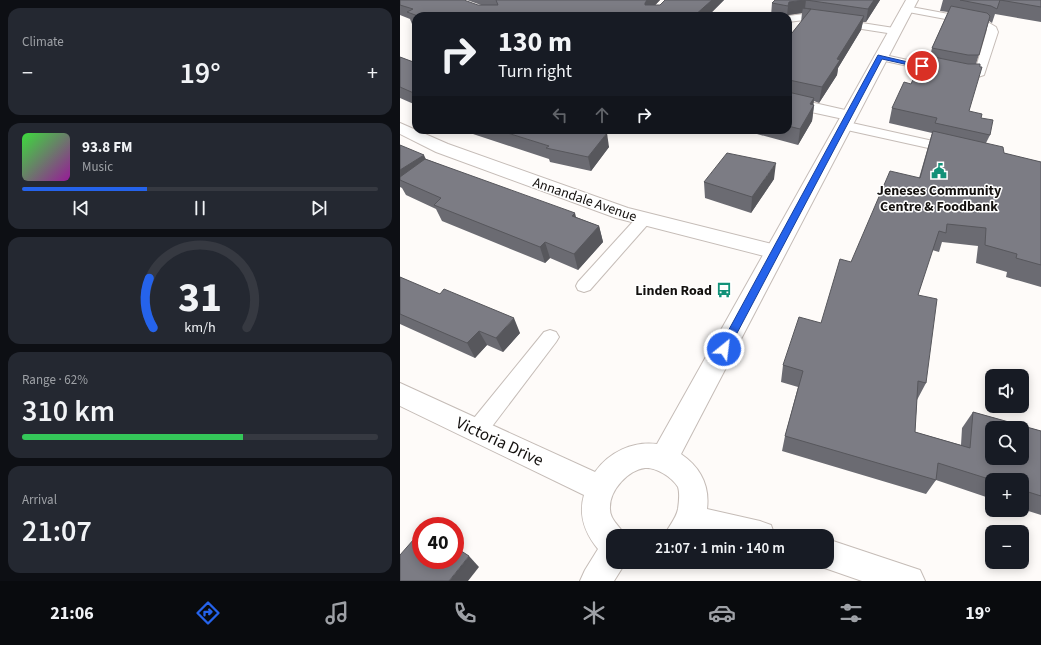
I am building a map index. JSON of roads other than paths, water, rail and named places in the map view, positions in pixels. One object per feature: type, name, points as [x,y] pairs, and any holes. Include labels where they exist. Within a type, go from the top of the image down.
[{"type":"street","points":[[664,458],[909,5]]},
{"type":"street","points":[[792,103],[846,120]]},
{"type":"street","name":"Annandale Avenue","points":[[400,128],[412,134]]},
{"type":"street","name":"Annandale Avenue","points":[[413,134],[442,148],[623,214],[776,252]]},
{"type":"street","name":"Victoria Drive","points":[[400,394],[599,488]]},
{"type":"street","points":[[606,539],[596,522],[594,505],[599,488],[608,475],[620,464],[634,457],[649,455],[664,458],[677,465],[687,476],[692,489],[694,504],[684,528]]},
{"type":"street","points":[[834,556],[909,581]]},
{"type":"street","points":[[596,581],[606,565]]},
{"type":"lane","points":[[880,57],[963,75],[972,76],[980,73],[993,32],[992,29],[986,24],[909,5]]},
{"type":"lane","points":[[792,18],[804,17],[894,31]]},
{"type":"lane","points":[[846,120],[967,153]]},
{"type":"lane","points":[[584,286],[644,219]]},
{"type":"lane","points":[[477,430],[550,336]]},
{"type":"place","name":"Jeneses Community Centre & Foodbank","points":[[939,171]]},
{"type":"place","name":"Linden Road","points":[[724,290]]}]
